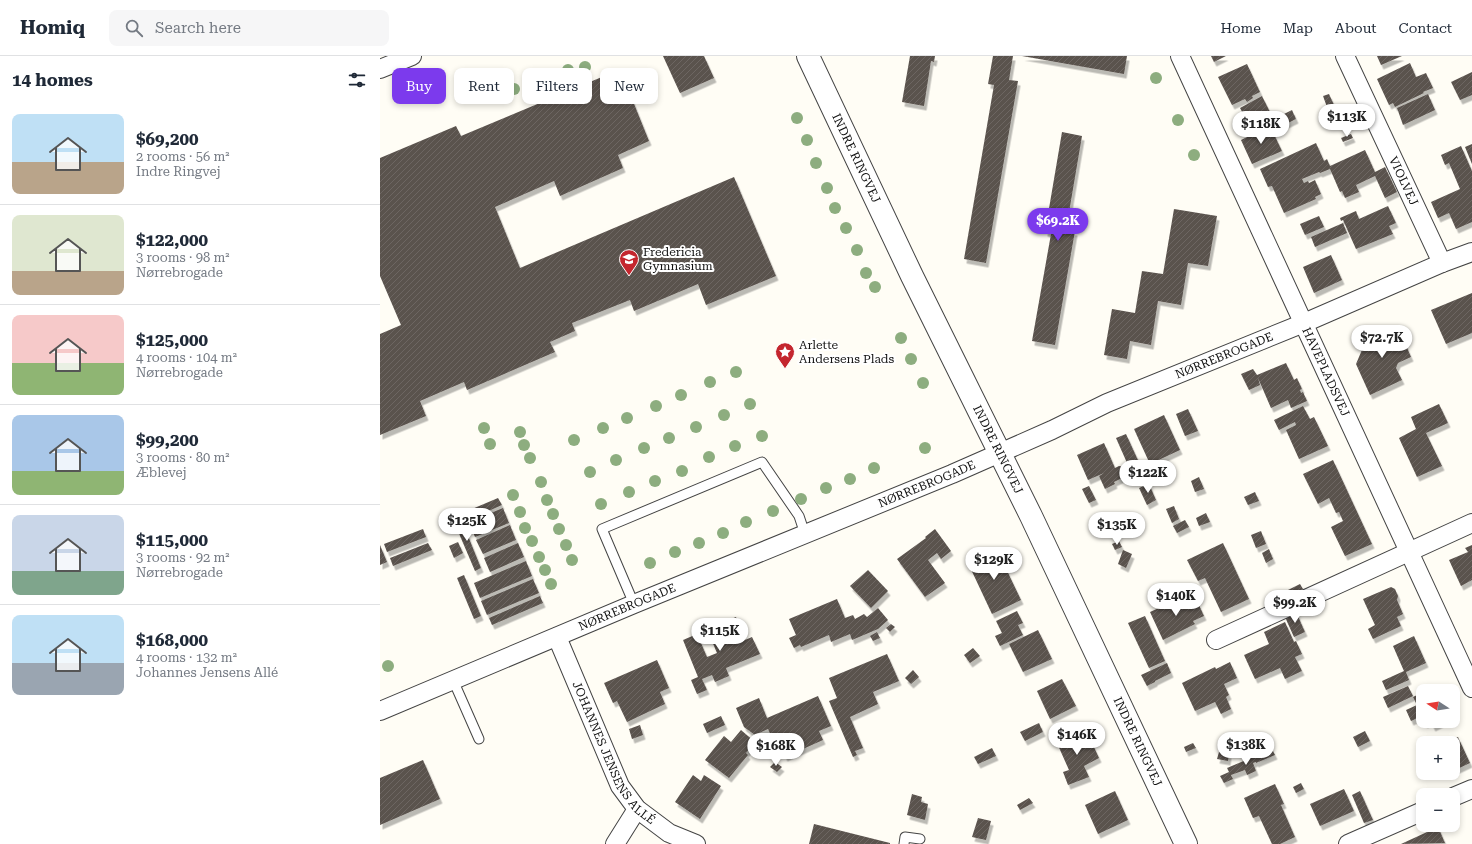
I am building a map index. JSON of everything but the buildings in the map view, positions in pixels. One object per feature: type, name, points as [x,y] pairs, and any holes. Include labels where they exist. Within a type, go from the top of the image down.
[{"type":"street","points":[[380,69],[412,56]]},
{"type":"street","name":"INDRE RINGVEJ","points":[[808,56],[912,276],[1031,516],[1186,844]]},
{"type":"street","name":"HAVEPLADSVEJ","points":[[1180,56],[1472,688]]},
{"type":"street","name":"VIOLVEJ","points":[[1345,56],[1442,263]]},
{"type":"street","name":"NØRREBROGADE","points":[[380,711],[634,604],[952,474],[1107,403],[1304,323],[1442,263],[1472,252]]},
{"type":"street","points":[[1216,640],[1472,523]]},
{"type":"street","name":"JOHANNES JENSENS ALLÉ","points":[[557,637],[620,786],[637,809],[669,833],[696,844]]},
{"type":"street","points":[[1460,794],[1472,789]]},
{"type":"street","points":[[615,844],[637,809]]},
{"type":"street","points":[[1348,844],[1416,814]]},
{"type":"lane","points":[[634,604],[602,529],[762,462],[799,516],[805,534]]},
{"type":"lane","points":[[453,680],[479,739]]},
{"type":"lane","points":[[904,844],[905,837],[920,840]]},
{"type":"place","name":"Fredericia Gymnasium","points":[[629,276]]},
{"type":"place","name":"Arlette Andersens Plads","points":[[785,369]]}]
